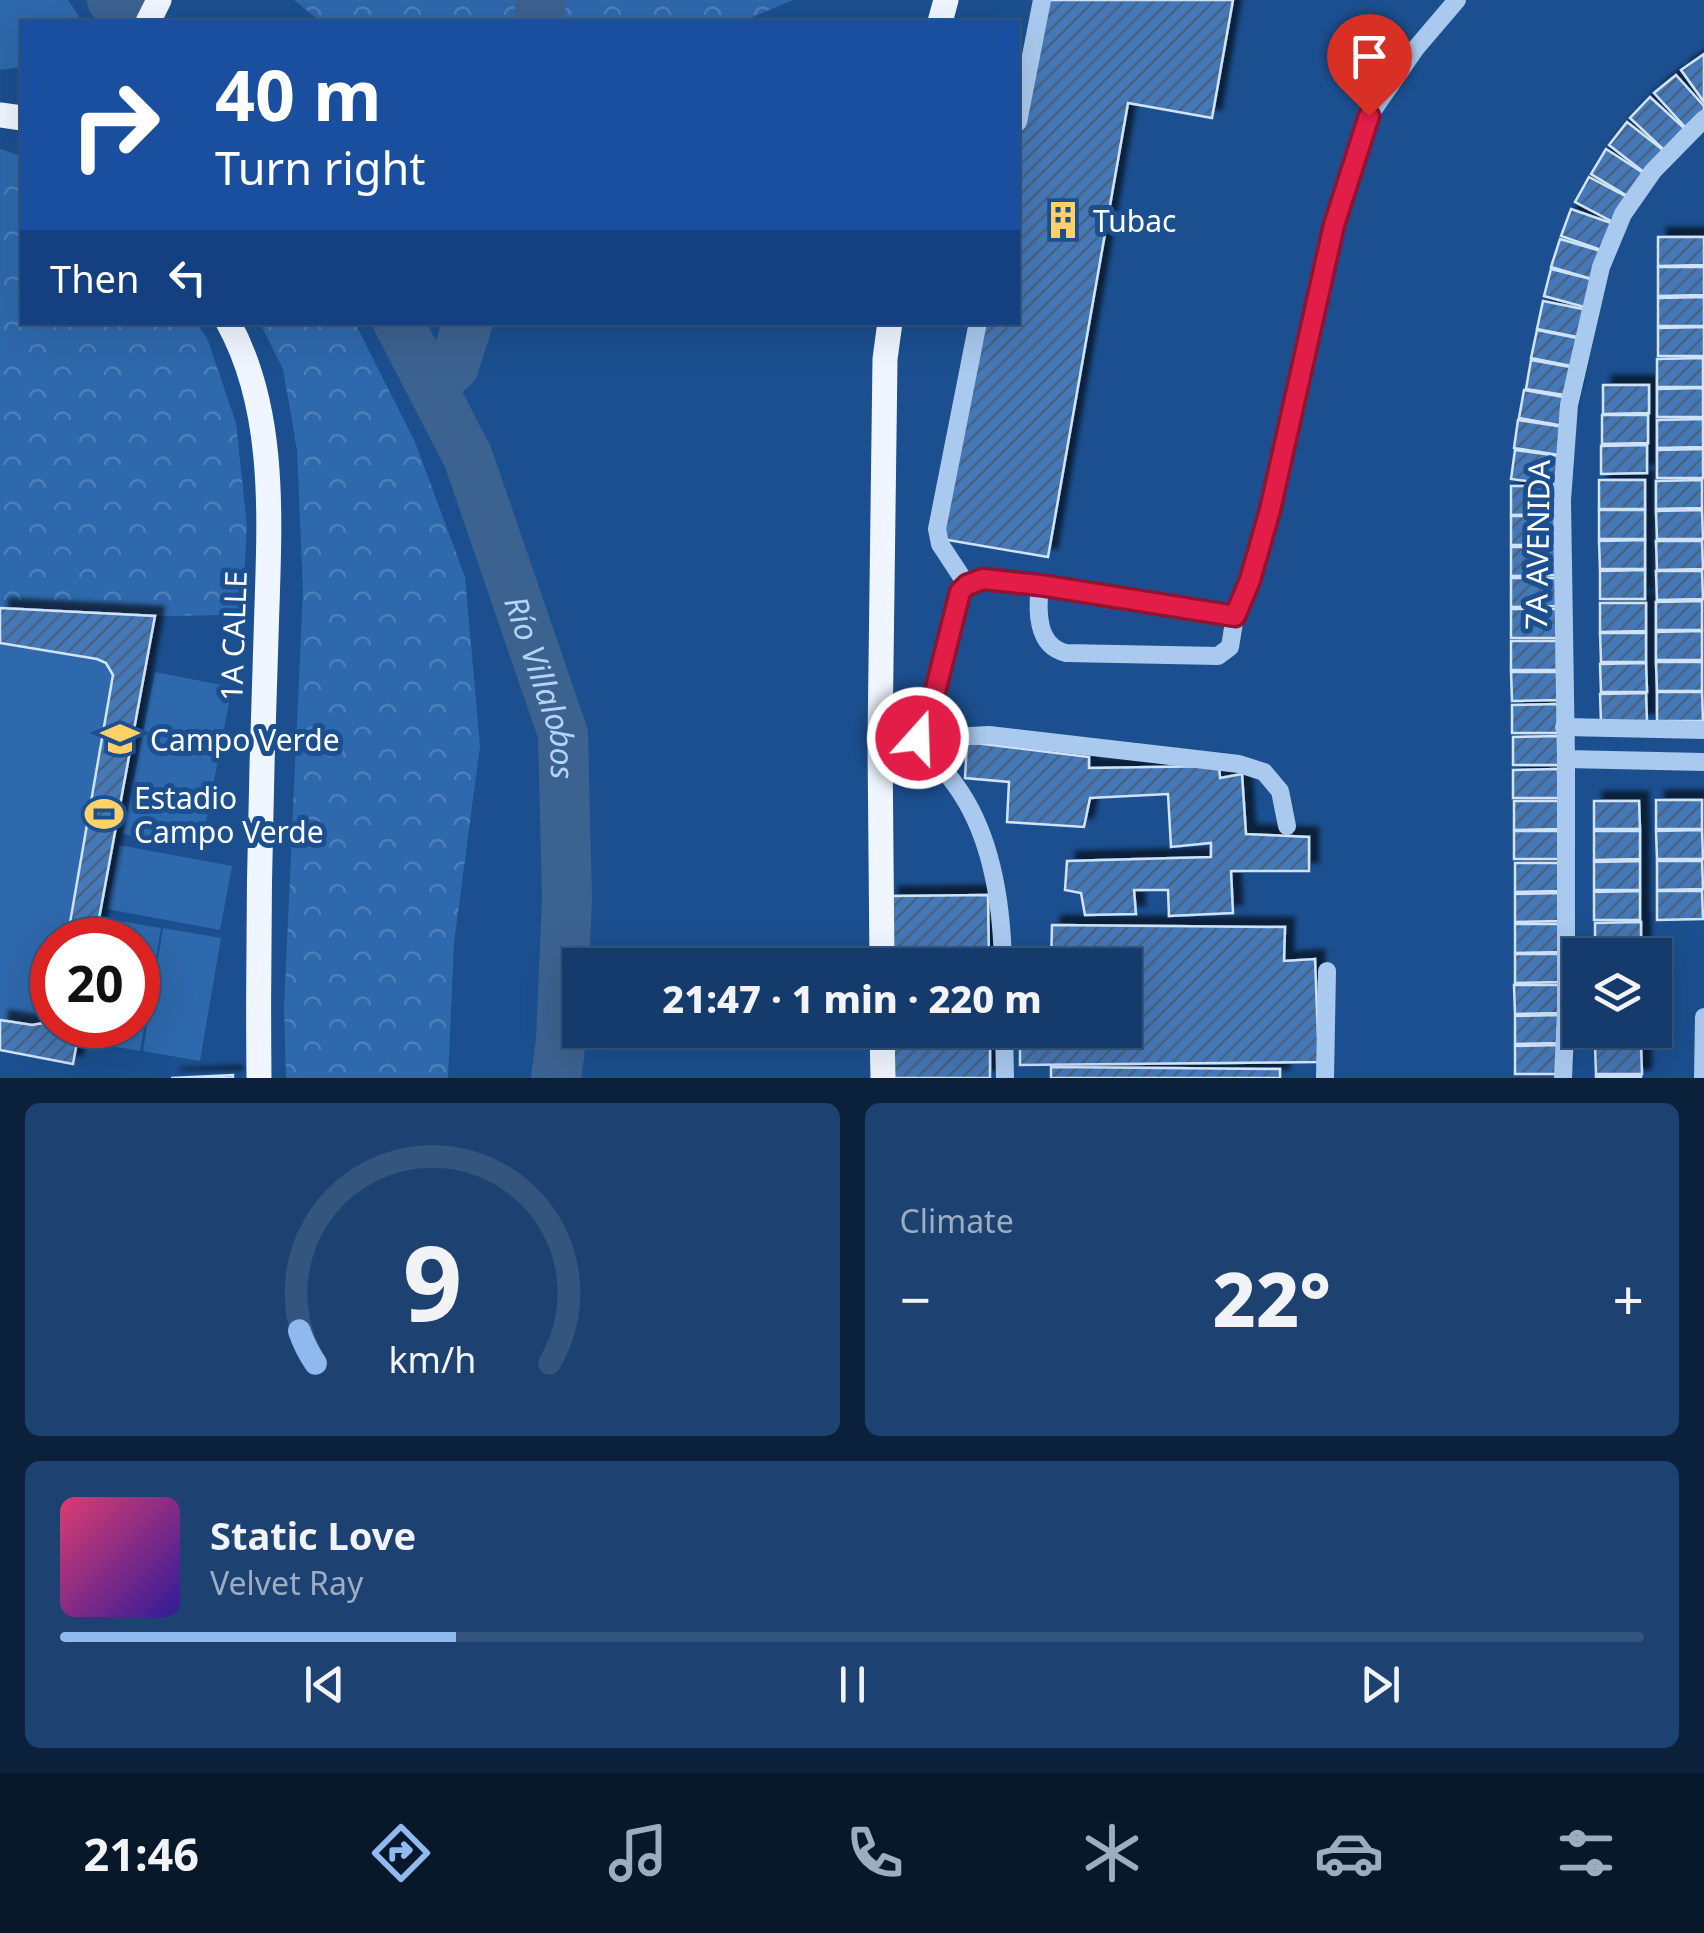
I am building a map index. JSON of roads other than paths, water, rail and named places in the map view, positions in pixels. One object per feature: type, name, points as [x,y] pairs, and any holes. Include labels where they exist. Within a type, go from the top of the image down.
[{"type":"main road","name":"1A CALLE","points":[[229,325],[256,390],[265,457],[269,536],[258,914],[259,1078]]},
{"type":"main road","points":[[882,948],[880,741],[885,378],[890,325]]},
{"type":"main road","points":[[882,1048],[883,1078]]},
{"type":"street","points":[[1020,112],[1042,0]]},
{"type":"street","points":[[1040,585],[1040,624],[1048,643],[1066,653],[1218,656],[1230,647],[1235,616],[1270,510],[1334,225],[1369,116],[1416,48],[1458,0]]},
{"type":"street","name":"7A AVENIDA","points":[[1563,1078],[1566,759],[1562,500],[1569,404],[1601,267],[1622,214],[1653,170],[1704,120]]},
{"type":"street","points":[[967,585],[940,544],[938,529],[977,325]]},
{"type":"street","points":[[918,738],[935,692],[960,592],[967,585],[983,579],[1040,585],[1235,616]]},
{"type":"street","points":[[1564,727],[1704,730]]},
{"type":"street","points":[[880,741],[989,735],[1239,764],[1264,772],[1280,791],[1287,826]]},
{"type":"street","points":[[918,738],[962,793],[984,839],[1002,948]]},
{"type":"street","points":[[1566,759],[1704,762]]},
{"type":"street","points":[[1325,1078],[1328,971]]},
{"type":"street","points":[[1703,1078],[1704,1017]]},
{"type":"street","points":[[1004,1048],[1005,1078]]},
{"type":"waterway","name":"Río Villalobos","points":[[112,0],[138,20]]},
{"type":"waterway","points":[[538,20],[541,0]]},
{"type":"waterway","name":"Río Villalobos","points":[[400,325],[468,457],[563,734],[567,898],[556,1078]]},
{"type":"waterway","points":[[432,386],[454,366],[467,325]]},
{"type":"place","name":"Tubac","points":[[1063,220]]},
{"type":"place","name":"Campo Verde","points":[[120,739]]},
{"type":"place","name":"Estadio Campo Verde","points":[[104,814]]}]
